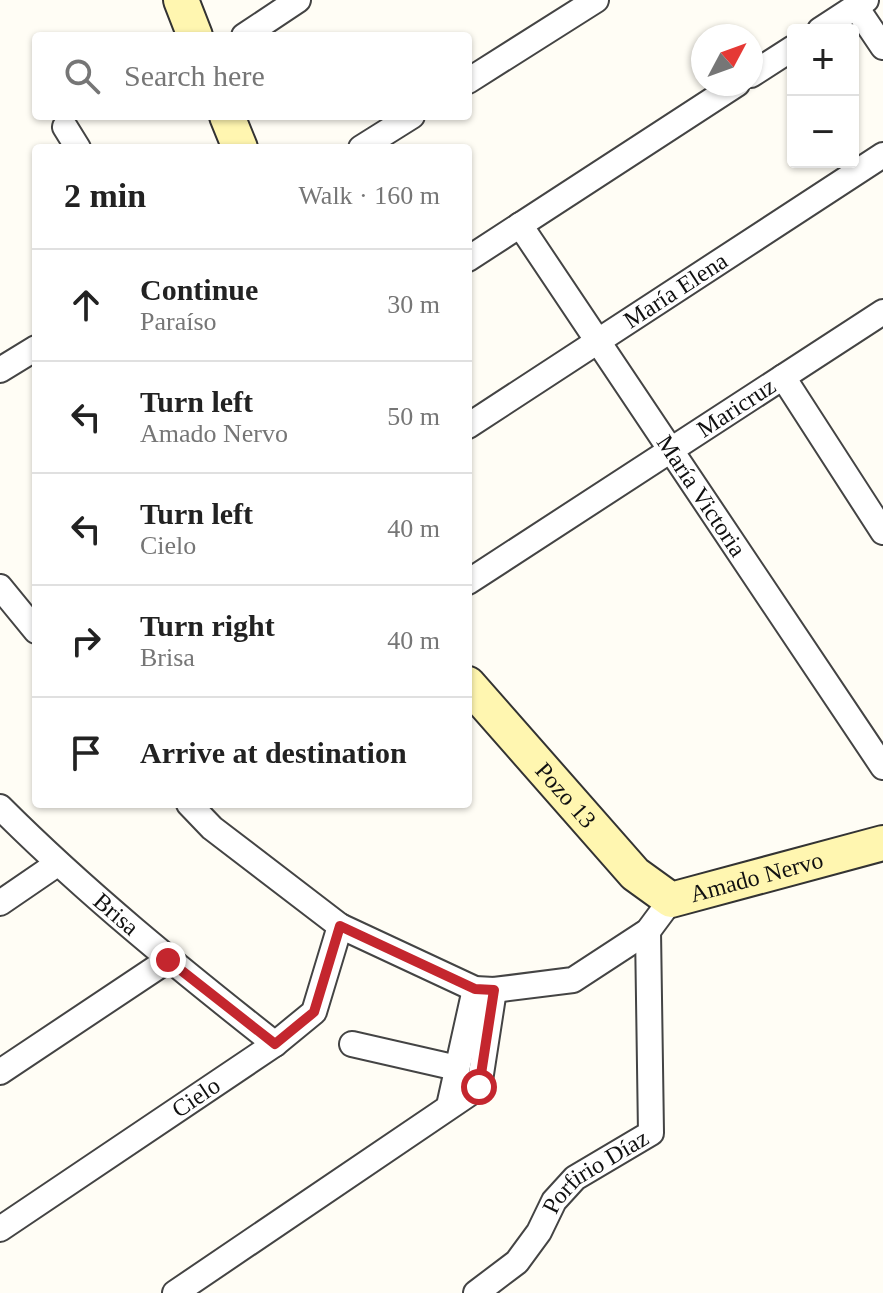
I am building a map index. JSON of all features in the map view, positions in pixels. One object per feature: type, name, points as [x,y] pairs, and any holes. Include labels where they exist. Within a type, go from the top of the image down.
[{"type":"main road","points":[[181,0],[193,32]]},
{"type":"main road","points":[[229,120],[238,144]]},
{"type":"main road","name":"Pozo 13","points":[[472,689],[635,874],[671,900]]},
{"type":"main road","name":"Amado Nervo","points":[[671,900],[883,843]]},
{"type":"street","points":[[250,32],[298,0]]},
{"type":"street","points":[[472,78],[596,0]]},
{"type":"street","points":[[829,24],[861,3],[883,47]]},
{"type":"street","points":[[763,67],[787,52]]},
{"type":"street","points":[[472,256],[719,96]]},
{"type":"street","points":[[367,144],[406,120]]},
{"type":"street","name":"María Elena","points":[[472,423],[883,155]]},
{"type":"street","name":"María Victoria","points":[[520,225],[883,767]]},
{"type":"street","name":"Maricruz","points":[[472,579],[883,312]]},
{"type":"street","points":[[0,370],[32,350]]},
{"type":"street","points":[[783,377],[883,532]]},
{"type":"street","points":[[0,587],[32,626]]},
{"type":"street","name":"Brisa","points":[[0,807],[57,864],[168,960],[275,1044]]},
{"type":"street","points":[[193,808],[212,828],[340,926],[485,990]]},
{"type":"street","points":[[0,903],[57,864]]},
{"type":"street","name":"Amado Nervo","points":[[485,990],[573,980],[648,931],[671,900]]},
{"type":"street","name":"Cielo","points":[[0,1229],[275,1044],[314,1012],[340,926]]},
{"type":"street","name":"Porfirio Díaz","points":[[476,1293],[517,1262],[539,1232],[554,1201],[575,1178],[651,1133],[648,931]]},
{"type":"street","points":[[0,1072],[168,960]]},
{"type":"street","points":[[449,1106],[457,1068],[485,990]]},
{"type":"street","points":[[175,1293],[479,1087],[485,990]]},
{"type":"street","points":[[352,1044],[457,1068]]},
{"type":"route","points":[[168,960],[275,1044],[314,1012],[340,926],[475,989],[494,990],[479,1087]]}]
